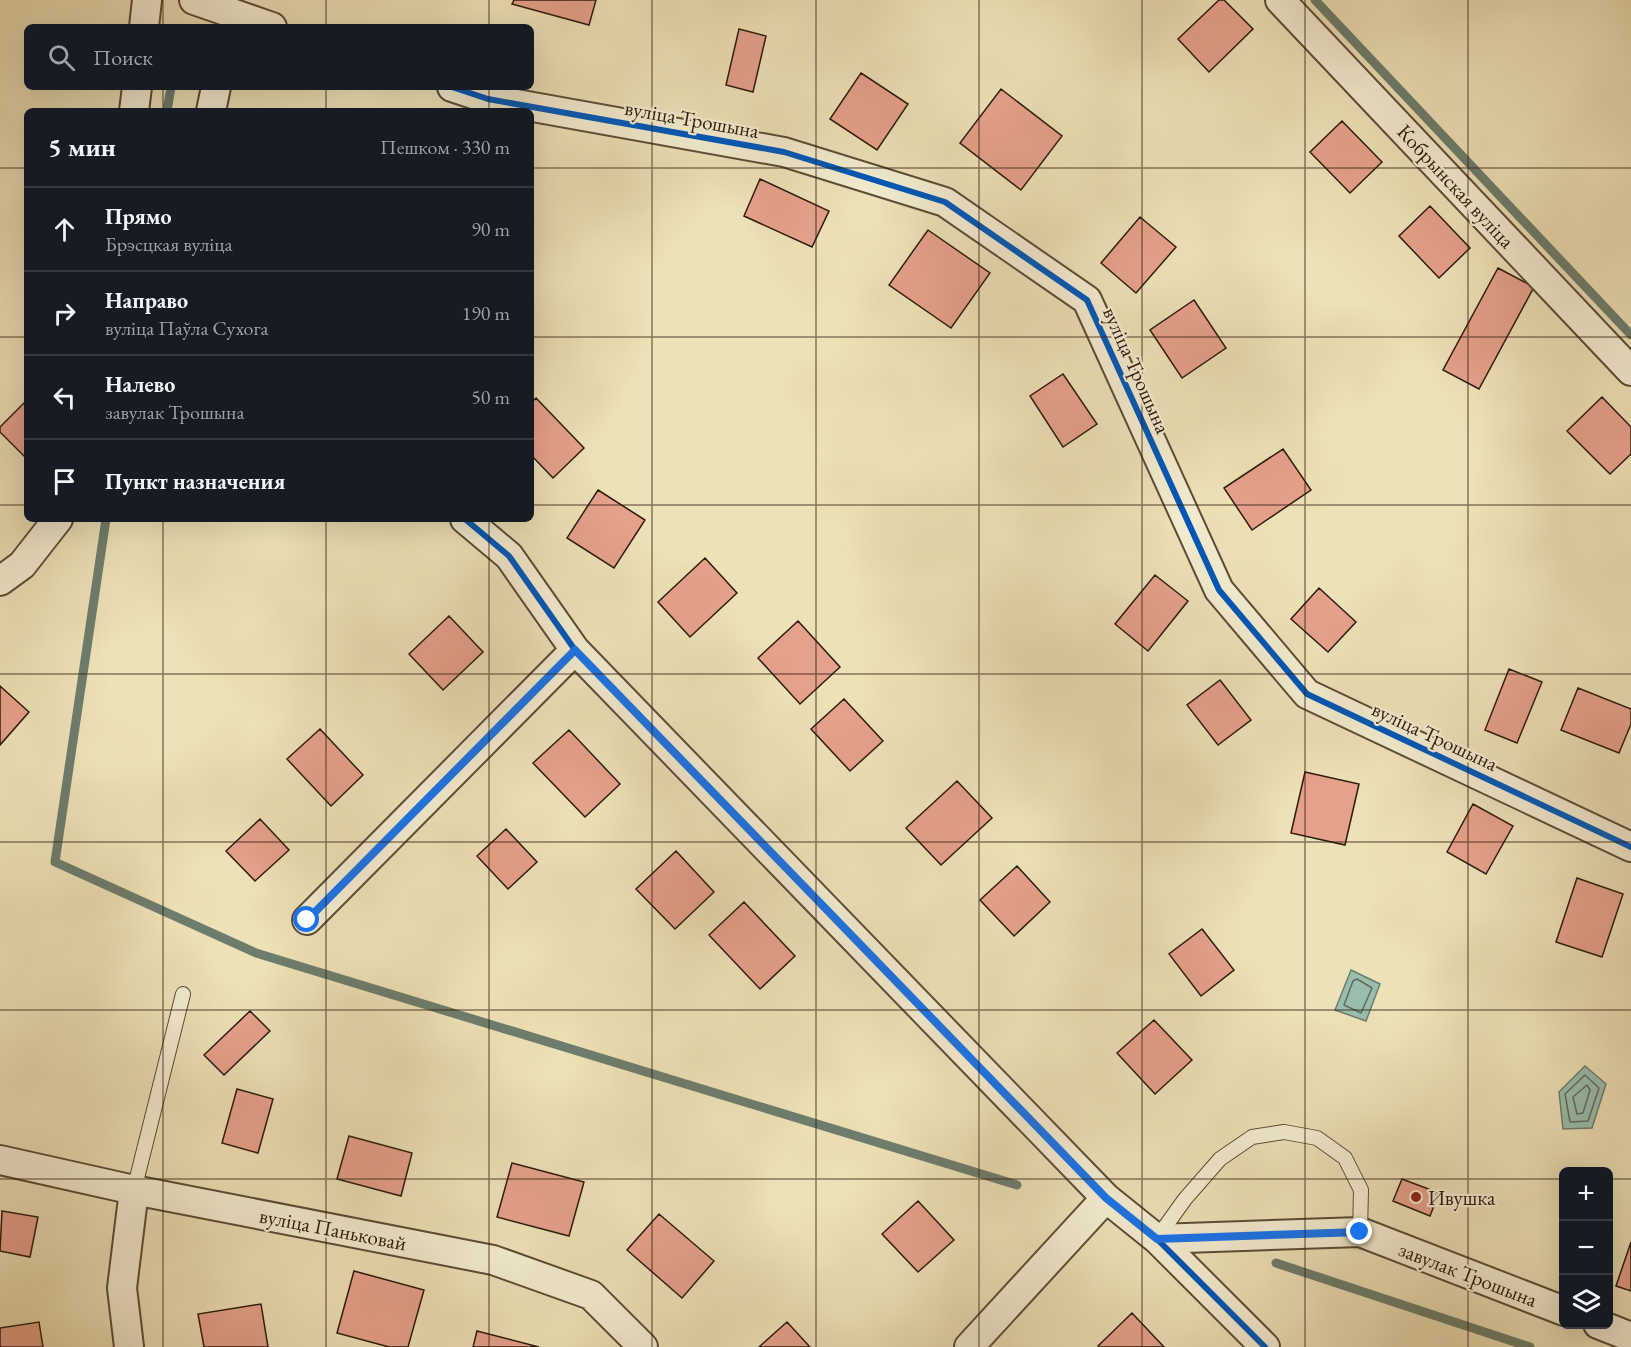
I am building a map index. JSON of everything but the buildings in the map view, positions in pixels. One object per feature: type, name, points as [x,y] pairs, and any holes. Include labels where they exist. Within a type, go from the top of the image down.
[{"type":"street","points":[[144,24],[147,0]]},
{"type":"street","points":[[194,0],[263,24]]},
{"type":"street","name":"Кобрынская вуліца","points":[[1280,0],[1631,371]]},
{"type":"street","points":[[134,108],[137,90]]},
{"type":"street","points":[[212,108],[215,90]]},
{"type":"street","name":"вуліца Трошына","points":[[461,90],[488,99],[784,152],[945,202],[1087,300],[1219,590],[1307,693],[1631,847]]},
{"type":"street","points":[[0,581],[22,565],[56,522]]},
{"type":"street","points":[[469,522],[509,556],[575,650],[1106,1198],[1157,1239],[1264,1347]]},
{"type":"street","points":[[307,920],[575,650]]},
{"type":"street","name":"вуліца Паньковай","points":[[0,1160],[134,1190],[493,1260],[591,1295],[644,1347]]},
{"type":"street","points":[[129,1347],[123,1288],[134,1190]]},
{"type":"street","points":[[969,1347],[1106,1198]]},
{"type":"street","name":"завулак Трошына","points":[[1157,1239],[1360,1232],[1559,1309]]},
{"type":"street","points":[[1611,1329],[1631,1337]]},
{"type":"lane","points":[[134,1190],[183,993]]},
{"type":"lane","points":[[1157,1239],[1185,1199],[1220,1159],[1252,1137],[1284,1132],[1317,1138],[1346,1158],[1361,1190],[1360,1232]]},
{"type":"water","points":[[1351,970],[1380,984],[1366,1021],[1335,1010]]},
{"type":"water","points":[[1585,1066],[1606,1084],[1592,1128],[1563,1129],[1559,1092]]},
{"type":"waterway","points":[[1315,0],[1631,335]]},
{"type":"waterway","points":[[168,108],[170,90]]},
{"type":"waterway","points":[[106,522],[55,862],[256,953],[1017,1185]]},
{"type":"waterway","points":[[1276,1263],[1530,1347]]},
{"type":"cycle path","points":[[461,90],[488,99],[784,152],[945,202],[1087,300],[1219,590],[1307,694],[1631,847]]},
{"type":"cycle path","points":[[469,522],[509,556],[575,650],[1106,1198],[1157,1239],[1265,1347]]},
{"type":"place","name":"Ивушка","points":[[1416,1197]]},
{"type":"route","points":[[307,920],[575,650],[1106,1198],[1157,1239],[1360,1232]]}]
